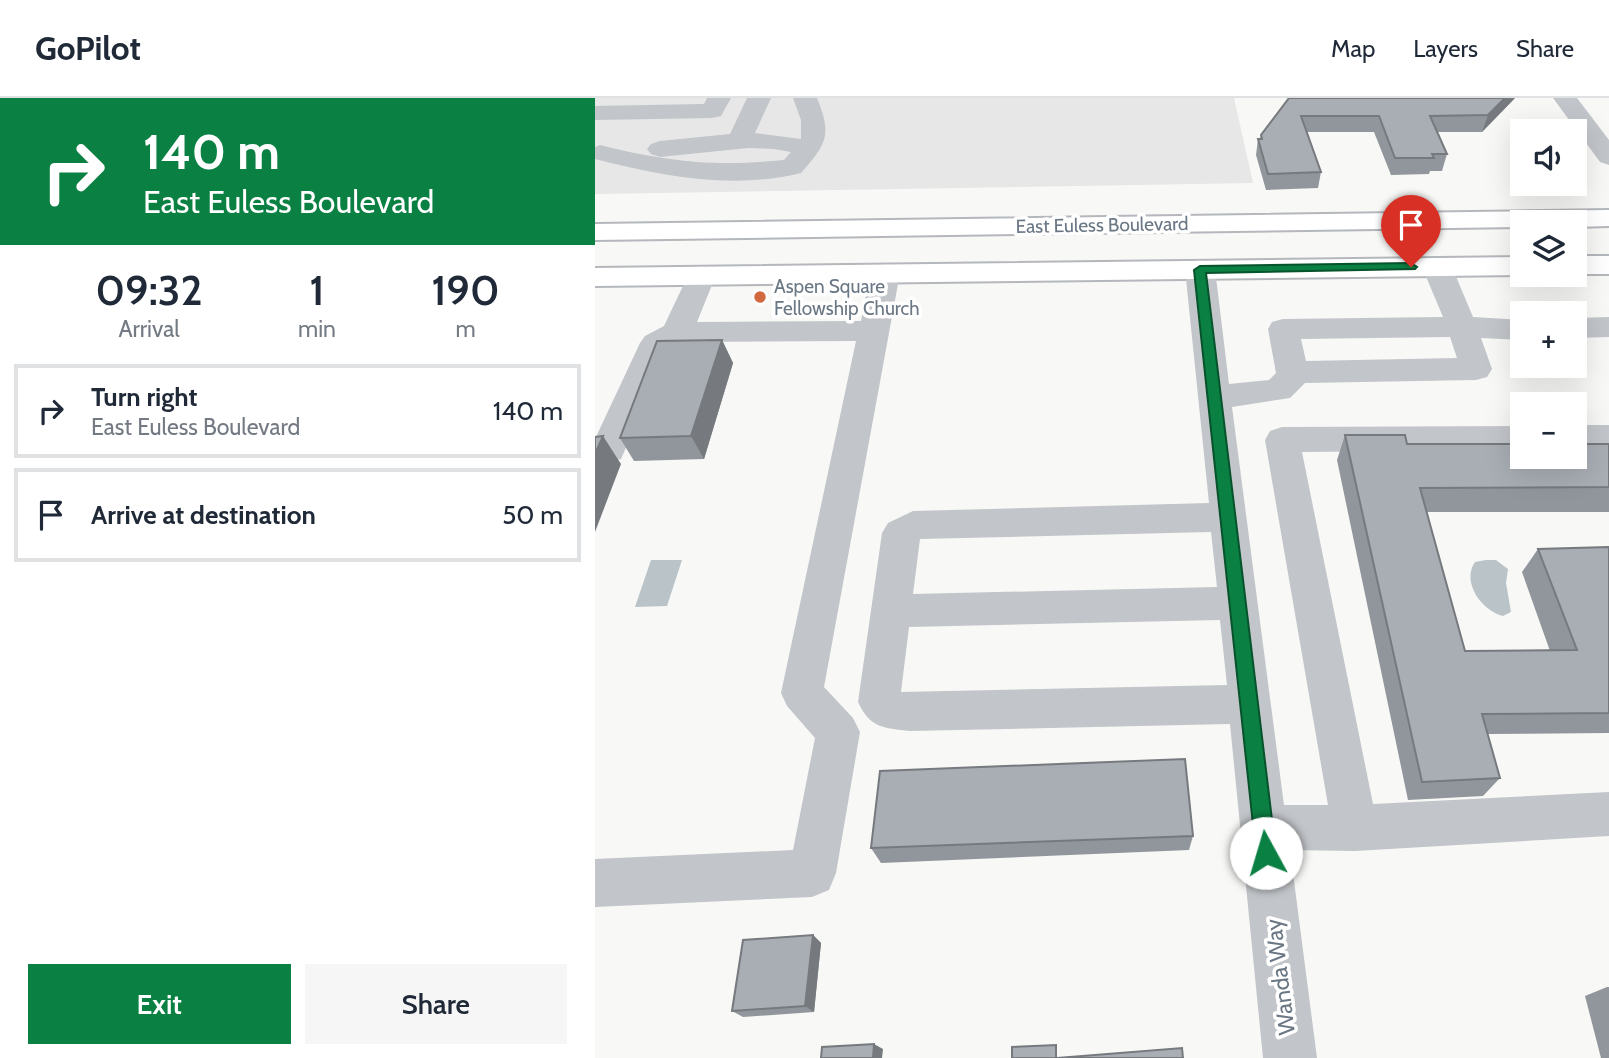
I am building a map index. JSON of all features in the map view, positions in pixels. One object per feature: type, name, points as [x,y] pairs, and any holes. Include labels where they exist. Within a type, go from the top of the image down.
[{"type":"main road","name":"East Euless Boulevard","points":[[595,232],[1609,219]]},
{"type":"main road","name":"East Euless Boulevard","points":[[595,277],[1510,265]]},
{"type":"main road","points":[[1587,265],[1609,265]]},
{"type":"street","points":[[595,113],[712,111],[719,98]]},
{"type":"street","points":[[739,141],[759,98]]},
{"type":"street","points":[[598,153],[657,167],[731,173],[792,167],[812,147],[815,122],[805,98]]},
{"type":"street","points":[[1565,98],[1609,157]]},
{"type":"street","points":[[598,153],[768,139],[790,142],[808,150]]},
{"type":"street","points":[[1292,372],[1476,369],[1437,267]]},
{"type":"street","name":"Wanda Way","points":[[1200,270],[1290,1058]]},
{"type":"street","points":[[595,883],[812,873],[838,732],[802,693],[885,273]]},
{"type":"street","points":[[677,332],[701,275]]},
{"type":"street","points":[[1214,397],[1278,390],[1293,376],[1283,329],[1462,327],[1510,329]]},
{"type":"street","points":[[1587,328],[1609,327]]},
{"type":"street","points":[[595,452],[609,450],[656,343],[677,332],[874,331]]},
{"type":"street","points":[[1587,437],[1609,437]]},
{"type":"street","points":[[1355,828],[1282,440],[1510,438]]},
{"type":"street","points":[[1227,517],[913,525],[901,533],[879,702],[886,709],[910,712],[1249,704]]},
{"type":"street","points":[[891,611],[1238,603]]},
{"type":"street","points":[[1263,827],[1355,828],[1609,814]]},
{"type":"shaded area","points":[[595,98],[1234,98],[1253,183],[595,194]]},
{"type":"shaded area","points":[[651,560],[682,560],[667,606],[635,607]]},
{"type":"shaded area","points":[[1496,560],[1508,569],[1506,583],[1511,612],[1503,616],[1481,602],[1472,587],[1471,570],[1475,562]]},
{"type":"building","points":[[1289,98],[1505,98],[1488,115],[1430,116],[1447,154],[1432,154],[1434,158],[1395,158],[1379,116],[1301,116],[1321,172],[1268,174],[1258,139],[1262,139],[1261,135]]},
{"type":"building","points":[[722,340],[691,436],[620,438],[657,341]]},
{"type":"building","points":[[1345,435],[1405,435],[1407,444],[1510,444],[1510,469],[1587,469],[1587,444],[1609,444],[1609,487],[1420,488],[1465,651],[1577,650],[1538,549],[1609,547],[1609,713],[1482,714],[1500,778],[1422,782]]},
{"type":"building","points":[[603,436],[595,454],[595,437]]},
{"type":"building","points":[[1185,759],[1193,836],[871,848],[880,771]]},
{"type":"building","points":[[813,935],[805,1006],[732,1011],[743,940]]},
{"type":"building","points":[[874,1044],[873,1058],[821,1058],[822,1047]]},
{"type":"building","points":[[1056,1045],[1056,1058],[1012,1058],[1012,1047]]},
{"type":"building","points":[[1182,1048],[1183,1058],[1057,1058]]},
{"type":"place","name":"Aspen Square Fellowship Church","points":[[760,297]]},
{"type":"route","points":[[1266,853],[1200,270],[1411,267]]}]
